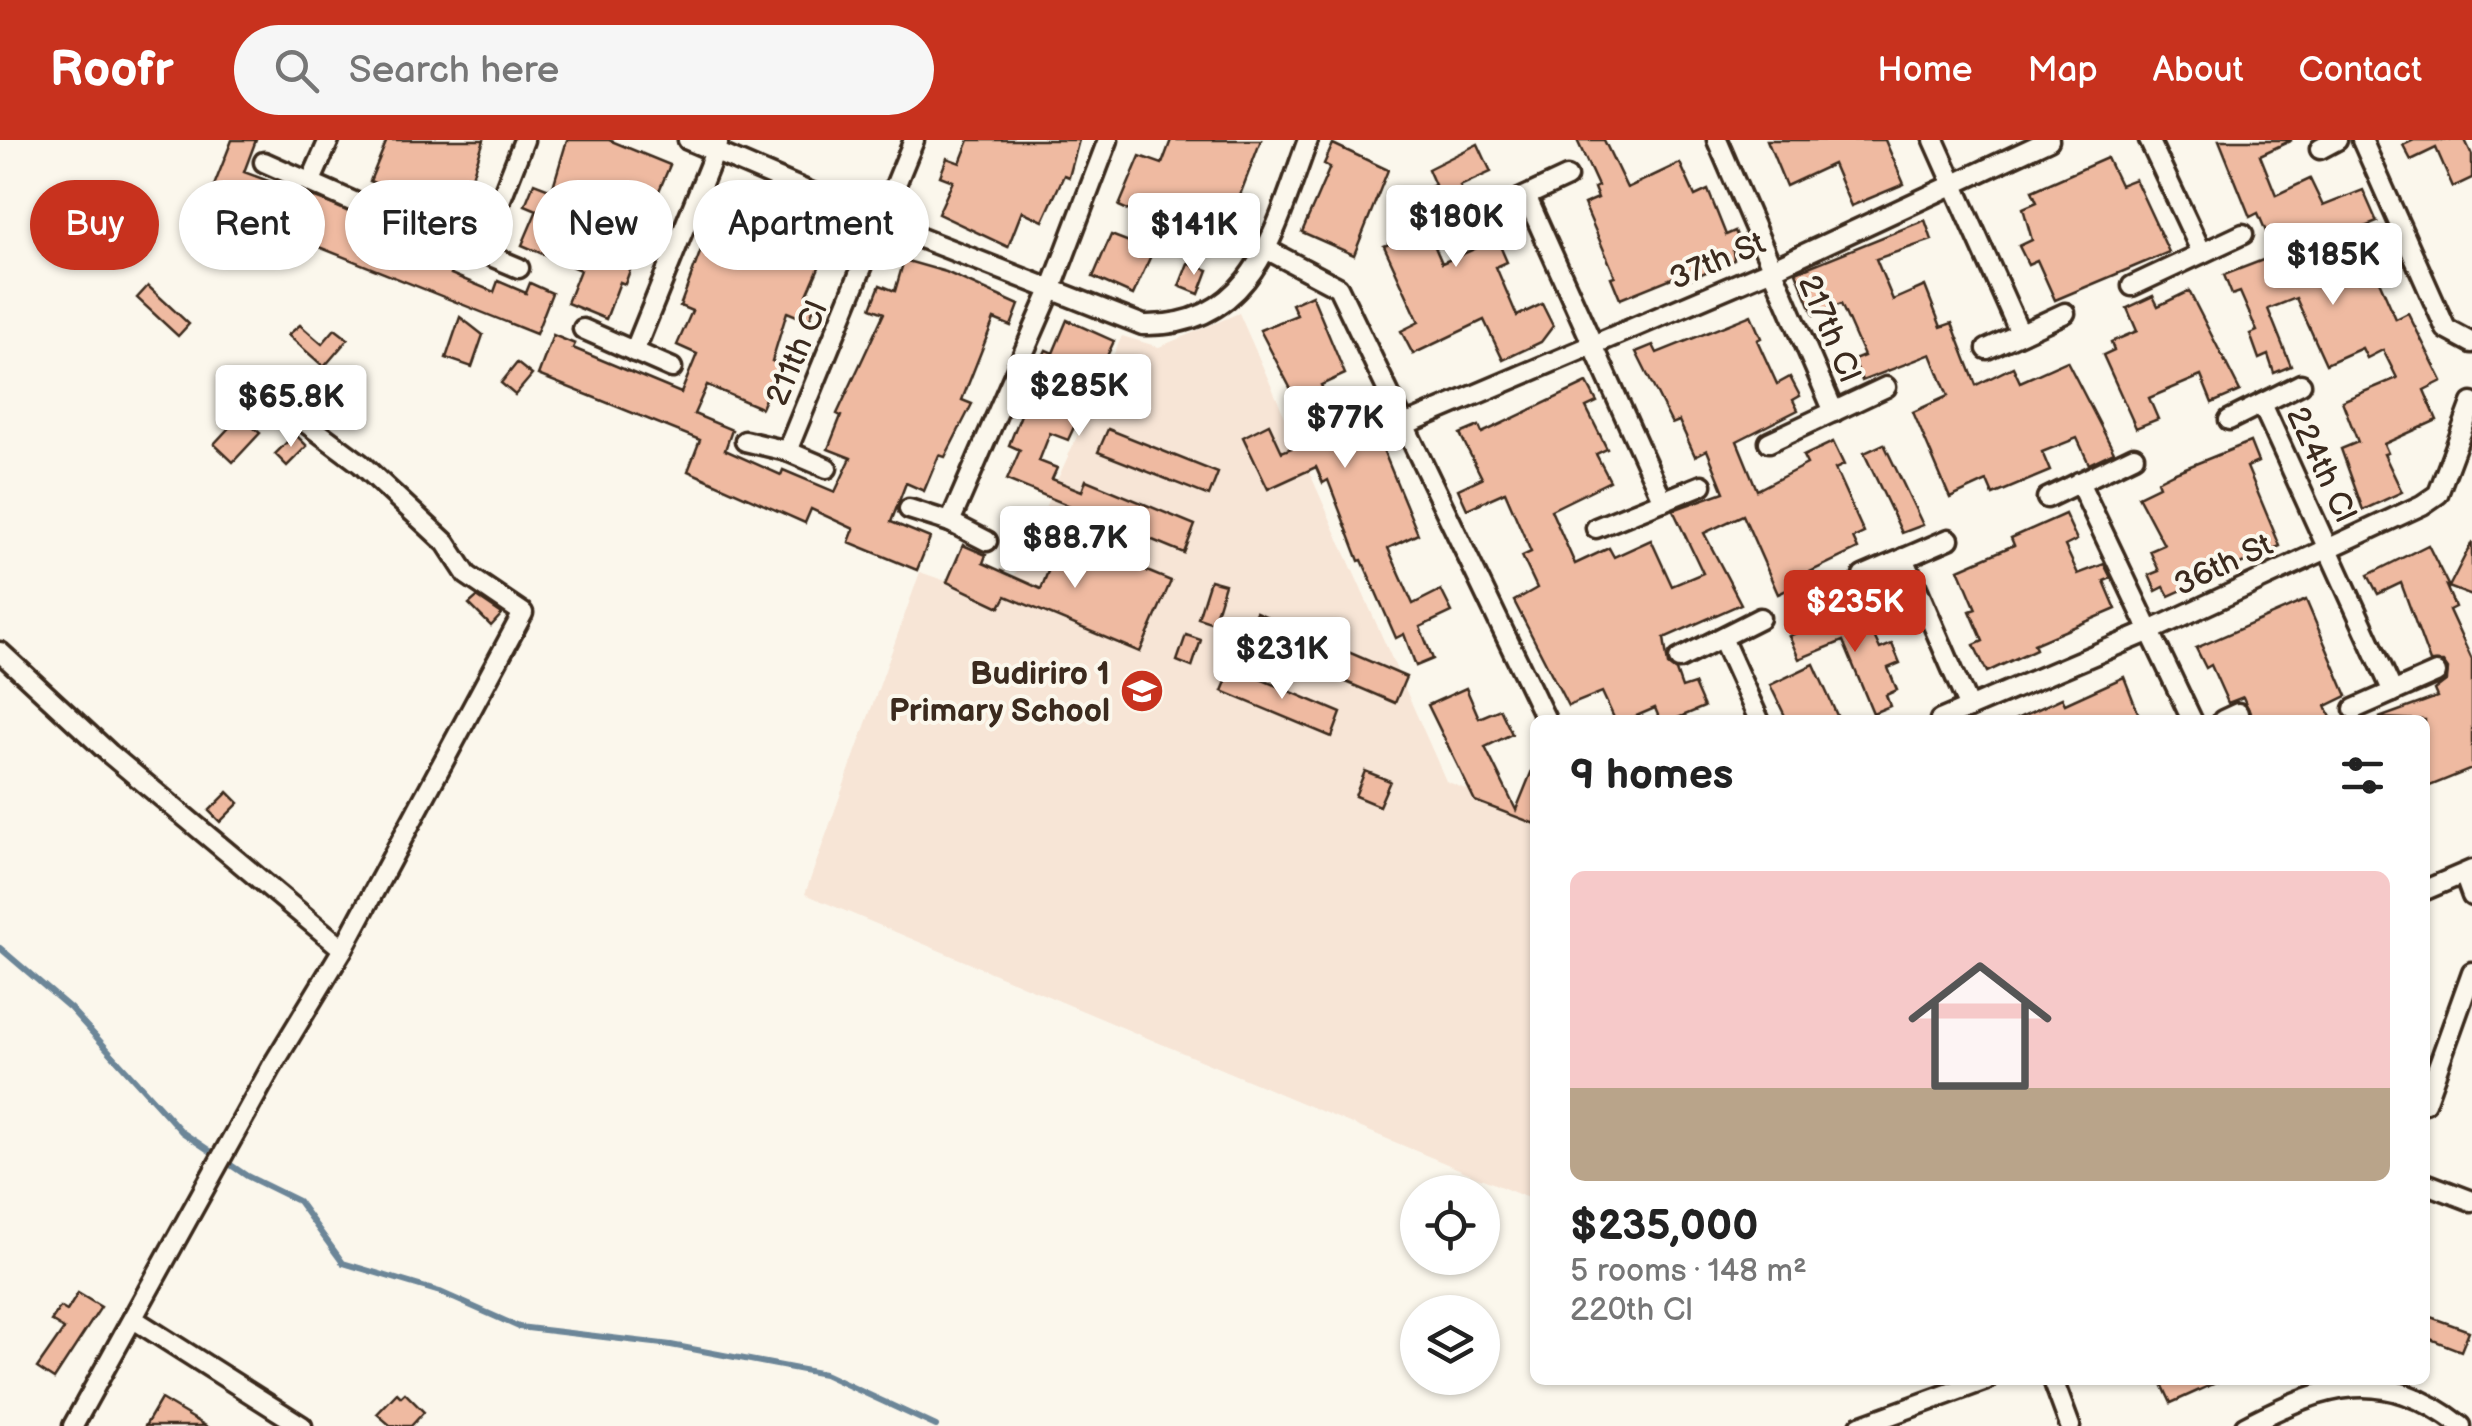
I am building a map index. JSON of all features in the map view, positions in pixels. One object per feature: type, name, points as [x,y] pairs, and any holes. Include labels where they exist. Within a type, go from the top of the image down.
[{"type":"street","points":[[311,180],[329,140]]},
{"type":"street","points":[[508,180],[524,140]]},
{"type":"street","points":[[688,140],[717,146],[790,180]]},
{"type":"street","name":"211th Cl","points":[[899,180],[914,140]]},
{"type":"street","points":[[950,522],[1051,290],[1108,140]]},
{"type":"street","points":[[929,242],[1143,325],[1178,326],[1201,319],[1244,285],[1266,249],[1308,140]]},
{"type":"street","name":"217th Cl","points":[[1717,140],[1834,412]]},
{"type":"street","points":[[1934,140],[2020,334]]},
{"type":"street","name":"37th St","points":[[1404,426],[1772,269],[2049,140]]},
{"type":"street","points":[[2149,140],[2202,253]]},
{"type":"street","points":[[2362,140],[2446,329],[2472,344]]},
{"type":"street","points":[[634,352],[717,146]]},
{"type":"street","points":[[264,162],[309,180]]},
{"type":"street","points":[[1496,210],[1567,177]]},
{"type":"street","points":[[1527,198],[1663,501]]},
{"type":"street","points":[[2132,286],[2243,234]]},
{"type":"street","points":[[1266,249],[1338,288],[1541,715]]},
{"type":"street","points":[[513,265],[519,268]]},
{"type":"street","name":"211th Cl","points":[[787,451],[862,270]]},
{"type":"street","points":[[1987,349],[2065,313]]},
{"type":"street","points":[[583,329],[672,368]]},
{"type":"street","points":[[2229,420],[2301,384]]},
{"type":"street","points":[[1769,442],[1886,388]]},
{"type":"street","points":[[73,1426],[228,1146],[343,949],[523,614],[467,575],[446,544],[361,464],[279,403]]},
{"type":"street","name":"36th St","points":[[1952,715],[2148,632],[2438,494],[2472,403]]},
{"type":"street","name":"224th Cl","points":[[2262,404],[2393,692]]},
{"type":"street","name":"211th Cl","points":[[745,441],[787,451],[827,468]]},
{"type":"street","points":[[2047,498],[2134,456]]},
{"type":"street","points":[[2079,482],[2190,715]]},
{"type":"street","points":[[1596,528],[1702,485]]},
{"type":"street","points":[[909,508],[950,522],[987,541]]},
{"type":"street","points":[[1863,576],[1949,539]]},
{"type":"street","points":[[1904,558],[1969,708]]},
{"type":"street","points":[[1680,659],[1760,618]]},
{"type":"street","points":[[1722,638],[1757,715]]},
{"type":"street","points":[[0,652],[110,754],[343,949]]},
{"type":"street","points":[[2354,710],[2436,673]]},
{"type":"street","points":[[2430,888],[2468,872],[2472,896]]},
{"type":"street","points":[[2430,1088],[2472,972]]},
{"type":"street","points":[[2430,1184],[2472,1202]]},
{"type":"street","points":[[135,1320],[302,1426]]},
{"type":"street","points":[[1860,1426],[1972,1385]]},
{"type":"street","points":[[2055,1385],[2070,1426]]},
{"type":"street","points":[[2245,1426],[2278,1418],[2348,1386],[2360,1385]]},
{"type":"street","points":[[2375,1385],[2428,1405],[2460,1426]]},
{"type":"shaded area","name":"Budiriro 1 Primary School","points":[[1239,313],[1446,781],[1530,816],[1530,1199],[1500,1186],[1500,1175],[1473,1175],[805,894],[920,572],[1003,601],[1122,336],[1159,347]]},
{"type":"building","points":[[232,140],[256,140],[244,172],[266,180],[216,180]]},
{"type":"building","points":[[387,140],[484,140],[471,180],[370,180]]},
{"type":"building","points":[[567,140],[609,140],[670,165],[664,180],[555,180]]},
{"type":"building","points":[[969,140],[1079,140],[1069,177],[1064,175],[1043,221],[1022,211],[1008,247],[938,214],[953,181],[940,176],[947,158],[960,163]]},
{"type":"building","points":[[1171,140],[1261,140],[1240,195],[1246,197],[1238,218],[1233,216],[1218,251],[1119,206],[1140,156],[1162,164]]},
{"type":"building","points":[[1577,140],[1604,140],[1627,188],[1680,163],[1695,196],[1708,190],[1726,235],[1735,231],[1742,247],[1733,251],[1734,260],[1683,282],[1679,275],[1620,299],[1611,277],[1615,276],[1584,204],[1598,198],[1594,188],[1598,186]]},
{"type":"building","points":[[1767,140],[1885,140],[1904,184],[1851,206],[1833,164],[1786,186]]},
{"type":"building","points":[[2219,140],[2292,140],[2260,155],[2276,195],[2310,179],[2323,206],[2363,190],[2377,222],[2357,230],[2396,319],[2408,313],[2442,381],[2424,390],[2437,420],[2384,444],[2388,453],[2384,454],[2402,492],[2363,510],[2341,449],[2358,442],[2342,401],[2397,378],[2383,350],[2367,358],[2362,348],[2326,364],[2296,298],[2268,309],[2291,366],[2274,373],[2268,355],[2259,359],[2250,334],[2257,331],[2240,292],[2232,295],[2224,275],[2276,255],[2258,213],[2250,217]]},
{"type":"building","points":[[2414,140],[2465,140],[2472,155],[2472,178],[2453,187],[2436,148],[2411,160],[2403,145]]},
{"type":"building","points":[[1333,144],[1388,170],[1354,255],[1302,232],[1330,167],[1324,164]]},
{"type":"building","points":[[1478,144],[1491,172],[1460,186],[1468,205],[1425,224],[1442,263],[1497,239],[1507,262],[1496,267],[1517,316],[1542,304],[1553,326],[1541,342],[1503,360],[1484,320],[1413,354],[1401,331],[1419,322],[1384,246],[1403,239],[1389,204],[1435,185],[1428,169]]},
{"type":"building","points":[[2107,158],[2120,185],[2135,179],[2169,252],[2055,300],[2037,260],[2028,264],[2019,246],[2032,240],[2023,208],[2037,202],[2032,191]]},
{"type":"building","points":[[533,185],[533,208],[525,205]]},
{"type":"building","points":[[325,202],[345,209],[345,257],[325,249]]},
{"type":"building","points":[[533,219],[533,250],[522,245]]},
{"type":"building","points":[[1925,220],[1932,240],[1876,259],[1893,300],[1925,286],[1941,327],[1952,323],[1976,385],[2013,367],[2020,382],[2067,361],[2114,452],[2089,464],[2077,438],[2042,452],[2050,471],[1993,495],[1987,481],[1950,498],[1913,412],[1948,396],[1931,354],[1862,381],[1854,360],[1864,356],[1841,304],[1814,315],[1796,272]]},
{"type":"building","points":[[1111,235],[1153,251],[1133,295],[1093,277]]},
{"type":"building","points":[[1188,263],[1208,270],[1199,294],[1179,286]]},
{"type":"building","points":[[929,267],[1019,305],[1011,326],[994,319],[962,400],[972,404],[945,457],[939,455],[924,491],[906,483],[891,522],[930,538],[917,570],[849,542],[854,529],[811,509],[805,523],[688,471],[700,440],[538,375],[553,335],[575,344],[573,348],[681,393],[697,354],[677,345],[692,311],[680,306],[693,270],[818,270],[807,295],[817,299],[809,321],[787,312],[772,361],[780,364],[761,408],[707,385],[694,414],[732,430],[725,450],[781,475],[783,470],[835,492],[851,458],[828,449],[841,416],[837,414],[884,313],[871,308],[880,285],[895,291],[901,270]]},
{"type":"building","points":[[376,270],[453,270],[451,274],[494,292],[498,281],[526,293],[530,283],[552,293],[536,334]]},
{"type":"building","points":[[580,270],[630,270],[625,284],[620,282],[606,319],[567,303]]},
{"type":"building","points":[[148,286],[189,324],[178,336],[137,298]]},
{"type":"building","points":[[2189,291],[2240,391],[2212,403],[2201,376],[2149,398],[2158,419],[2136,428],[2103,355],[2114,350],[2111,342],[2137,331],[2127,308],[2153,296],[2158,306]]},
{"type":"building","points":[[1312,295],[1345,374],[1321,385],[1344,436],[1372,423],[1418,534],[1388,548],[1413,604],[1441,590],[1452,612],[1420,627],[1433,659],[1416,666],[1404,634],[1396,638],[1362,560],[1359,561],[1328,480],[1323,483],[1316,467],[1268,489],[1243,437],[1269,424],[1282,452],[1311,440],[1301,418],[1305,416],[1260,330],[1297,315],[1292,304]]},
{"type":"building","points":[[1751,315],[1761,338],[1757,340],[1777,384],[1790,377],[1800,396],[1793,400],[1798,410],[1737,441],[1757,490],[1807,464],[1803,456],[1833,442],[1844,465],[1835,469],[1864,533],[1853,538],[1858,549],[1795,579],[1798,585],[1778,594],[1743,515],[1704,533],[1741,604],[1664,638],[1668,665],[1676,671],[1682,688],[1694,684],[1704,707],[1685,715],[1658,715],[1655,708],[1639,715],[1613,715],[1602,692],[1568,706],[1514,601],[1537,588],[1522,556],[1531,552],[1505,492],[1467,509],[1458,489],[1482,478],[1460,434],[1479,426],[1482,433],[1587,383],[1597,402],[1586,407],[1607,449],[1596,454],[1610,481],[1551,510],[1575,564],[1609,548],[1614,557],[1651,540],[1672,586],[1703,573],[1673,510],[1724,492],[1707,450],[1695,456],[1679,421],[1672,424],[1636,352],[1653,345],[1657,353]]},
{"type":"building","points":[[460,317],[483,335],[472,367],[446,358]]},
{"type":"building","points":[[1067,320],[1114,341],[1068,440],[1050,433],[1039,461],[1057,468],[1052,479],[1082,491],[1086,480],[1195,525],[1184,553],[1007,480],[1020,450],[1009,445],[1022,412],[1018,410],[1046,350],[1053,353]]},
{"type":"building","points":[[300,325],[322,344],[335,329],[348,339],[324,367],[288,335]]},
{"type":"building","points":[[517,363],[532,375],[515,395],[501,383]]},
{"type":"building","points":[[240,416],[260,433],[233,462],[214,444]]},
{"type":"building","points":[[1108,429],[1218,473],[1209,496],[1098,452]]},
{"type":"building","points":[[295,434],[307,446],[287,466],[275,454]]},
{"type":"building","points":[[2250,442],[2258,462],[2247,467],[2280,546],[2169,596],[2164,587],[2156,591],[2149,575],[2159,571],[2150,551],[2164,545],[2138,496],[2159,486],[2157,481],[2173,473]]},
{"type":"building","points":[[1884,444],[1923,525],[1902,533],[1864,453]]},
{"type":"building","points":[[2065,514],[2077,540],[2065,546],[2078,574],[2104,564],[2111,578],[2104,581],[2116,609],[2034,644],[2036,649],[1987,672],[1974,645],[1983,641],[1970,611],[1976,609],[1959,569],[2014,545],[2011,538]]},
{"type":"building","points":[[1062,536],[1171,581],[1140,652],[1006,596],[1000,607],[947,582],[963,545],[986,555],[983,563],[1041,589]]},
{"type":"building","points":[[2472,542],[2472,596],[2446,586],[2455,607],[2449,610],[2472,660],[2472,769],[2430,786],[2430,715],[2387,715],[2437,697],[2434,690],[2447,680],[2448,669],[2443,662],[2430,662],[2401,583],[2378,594],[2368,575],[2428,545],[2449,587]]},
{"type":"building","points":[[1210,580],[1225,584],[1213,623],[1198,618]]},
{"type":"building","points":[[477,597],[502,614],[491,626],[469,604]]},
{"type":"building","points":[[2306,600],[2347,696],[2326,706],[2330,715],[2251,715],[2243,697],[2228,703],[2211,665],[2206,668],[2196,648]]},
{"type":"building","points":[[1862,610],[1880,649],[1892,644],[1900,663],[1888,668],[1897,690],[1886,695],[1890,706],[1873,713],[1843,641],[1799,659],[1789,636],[1816,625],[1818,630]]},
{"type":"building","points":[[1256,612],[1406,677],[1395,703],[1244,638]]},
{"type":"building","points":[[1186,635],[1201,640],[1192,667],[1177,661]]},
{"type":"building","points":[[1814,664],[1837,715],[1785,715],[1770,685]]},
{"type":"building","points":[[1232,667],[1341,713],[1332,737],[1222,691]]},
{"type":"building","points":[[2124,677],[2139,715],[2025,715],[2062,698],[2065,704]]},
{"type":"building","points":[[1466,688],[1479,718],[1500,709],[1512,734],[1485,747],[1516,810],[1530,775],[1530,822],[1475,801],[1428,705]]},
{"type":"building","points":[[1365,771],[1390,781],[1379,806],[1355,796]]},
{"type":"building","points":[[228,792],[239,803],[220,822],[209,811]]},
{"type":"building","points":[[78,1293],[101,1307],[54,1379],[37,1368],[64,1329],[51,1321],[60,1307],[67,1311]]},
{"type":"building","points":[[2430,1317],[2469,1331],[2461,1351],[2430,1339]]},
{"type":"building","points":[[2162,1385],[2211,1385],[2171,1403]]},
{"type":"building","points":[[397,1393],[401,1397],[405,1393],[424,1412],[411,1426],[391,1426],[377,1414]]},
{"type":"building","points":[[161,1399],[206,1426],[145,1426]]},
{"type":"waterway","points":[[0,948],[70,1008],[182,1132],[247,1176],[298,1201],[343,1263],[440,1292],[519,1327],[671,1345],[824,1374],[936,1426]]},
{"type":"place","name":"Budiriro 1 Primary School","points":[[1142,691]]}]
